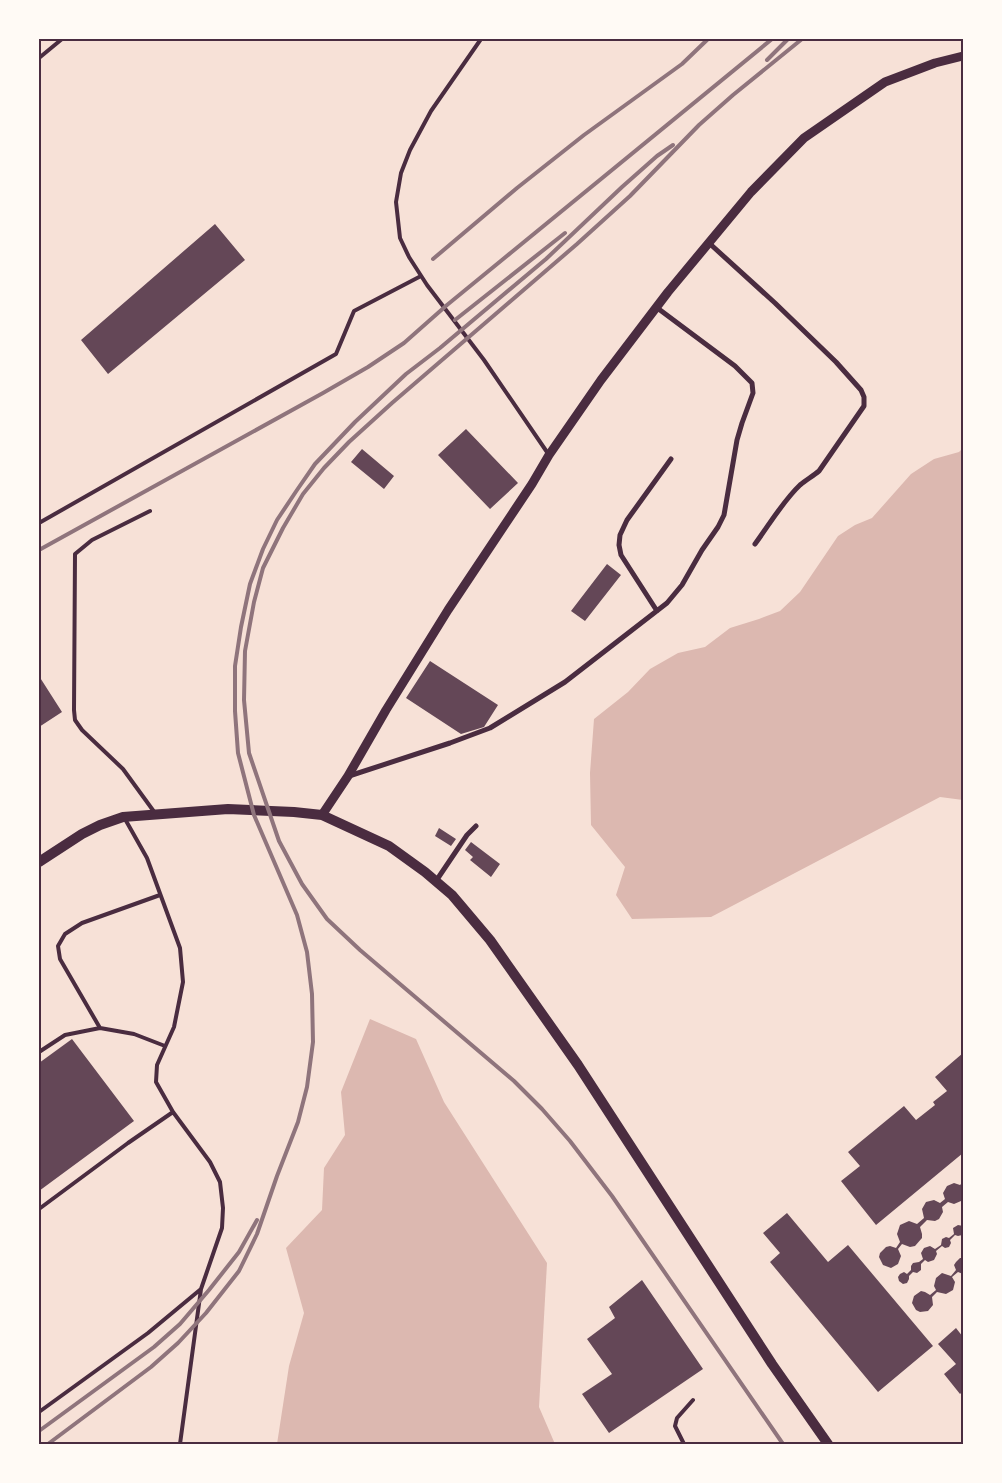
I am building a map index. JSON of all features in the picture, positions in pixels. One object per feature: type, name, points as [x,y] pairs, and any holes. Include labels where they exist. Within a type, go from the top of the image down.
[{"type":"main road","points":[[39,862],[82,834],[123,817],[228,809],[322,815],[389,846],[425,872],[452,895],[490,940],[578,1065],[772,1364],[828,1444]]},
{"type":"street","points":[[322,815],[348,776],[386,710],[448,610],[532,484],[549,455],[601,380],[656,307],[751,192],[804,138],[885,82],[936,63],[963,56]]},
{"type":"street","points":[[709,242],[836,362],[864,397],[864,406],[819,471],[794,491],[755,544]]},
{"type":"street","points":[[348,776],[490,728],[565,682],[667,603],[682,585],[724,515],[737,440],[753,393],[752,383],[735,366],[656,307]]},
{"type":"street","points":[[656,611],[621,555],[620,535],[627,520],[671,459]]},
{"type":"street","points":[[436,881],[459,846],[476,826]]},
{"type":"lane","points":[[39,58],[62,39]]},
{"type":"lane","points":[[482,39],[431,111],[410,150],[401,174],[396,202],[400,238],[426,285],[484,360],[549,455]]},
{"type":"lane","points":[[39,522],[336,354],[354,311],[421,276]]},
{"type":"lane","points":[[150,512],[92,540],[75,554],[74,710],[75,720],[123,769],[156,815]]},
{"type":"lane","points":[[123,817],[147,858],[180,948],[183,982],[174,1027],[157,1065],[156,1082],[173,1112],[210,1162],[220,1182],[223,1208],[222,1228],[201,1289],[180,1444]]},
{"type":"lane","points":[[100,1028],[60,959],[58,946],[65,934],[82,923],[130,904],[160,895]]},
{"type":"lane","points":[[39,1052],[65,1034],[100,1028],[134,1034],[165,1046]]},
{"type":"lane","points":[[39,1209],[173,1112]]},
{"type":"lane","points":[[39,1412],[148,1333],[201,1289]]},
{"type":"lane","points":[[684,1444],[674,1426],[676,1418],[693,1400]]},
{"type":"shaded area","points":[[963,448],[963,800],[940,797],[711,917],[632,919],[616,895],[625,867],[591,825],[590,773],[594,719],[628,692],[650,669],[678,653],[705,647],[730,628],[780,611],[800,592],[838,536],[855,525],[872,518],[911,474],[934,459],[959,452]]},
{"type":"shaded area","points":[[370,1019],[416,1039],[444,1102],[547,1263],[539,1407],[555,1444],[277,1444],[289,1366],[304,1313],[286,1248],[322,1210],[324,1168],[345,1135],[341,1092]]},
{"type":"building","points":[[215,224],[245,260],[108,374],[81,340]]},
{"type":"building","points":[[466,429],[518,483],[490,509],[438,455]]},
{"type":"building","points":[[362,449],[394,476],[384,489],[351,462]]},
{"type":"building","points":[[607,564],[621,575],[585,621],[571,611]]},
{"type":"building","points":[[430,661],[498,705],[484,727],[461,734],[406,698]]},
{"type":"building","points":[[39,676],[62,712],[39,727]]},
{"type":"building","points":[[439,828],[456,839],[451,846],[435,836]]},
{"type":"building","points":[[471,842],[500,864],[491,877],[470,860],[473,857],[465,850]]},
{"type":"building","points":[[72,1039],[134,1121],[39,1191],[39,1063]]},
{"type":"building","points":[[963,1053],[963,1153],[876,1225],[841,1181],[860,1166],[848,1152],[904,1106],[916,1120],[935,1105],[933,1102],[947,1091],[935,1077]]},
{"type":"building","points":[[963,1182],[963,1199],[954,1204],[948,1202],[942,1207],[943,1212],[939,1219],[935,1221],[927,1220],[920,1227],[922,1238],[915,1246],[910,1247],[902,1244],[898,1249],[901,1256],[898,1264],[891,1268],[883,1265],[879,1257],[880,1253],[886,1247],[896,1248],[900,1242],[897,1234],[900,1225],[909,1221],[917,1224],[924,1218],[922,1209],[926,1202],[934,1200],[940,1203],[945,1199],[943,1193],[947,1186],[954,1183],[960,1185]]},
{"type":"building","points":[[787,1213],[828,1262],[848,1245],[933,1346],[878,1392],[770,1262],[780,1253],[763,1233]]},
{"type":"building","points":[[958,1225],[963,1226],[962,1235],[955,1235],[950,1240],[949,1247],[945,1248],[942,1246],[936,1251],[937,1254],[934,1260],[928,1262],[925,1260],[921,1264],[921,1270],[917,1273],[913,1272],[909,1276],[907,1283],[903,1284],[899,1281],[898,1277],[900,1274],[904,1272],[907,1274],[911,1270],[913,1263],[923,1259],[921,1253],[924,1248],[930,1246],[935,1249],[941,1245],[942,1239],[949,1238],[954,1234],[953,1228]]},
{"type":"building","points":[[960,1258],[963,1258],[963,1274],[958,1272],[952,1277],[955,1282],[953,1290],[946,1294],[937,1292],[932,1297],[933,1305],[928,1311],[920,1312],[916,1310],[912,1303],[914,1296],[921,1291],[930,1295],[936,1290],[934,1286],[936,1278],[942,1273],[951,1276],[956,1270],[954,1265]]},
{"type":"building","points":[[642,1280],[703,1369],[609,1433],[582,1394],[612,1374],[587,1339],[615,1318],[609,1307]]},
{"type":"building","points":[[956,1328],[963,1337],[963,1391],[960,1394],[944,1374],[956,1364],[938,1344]]},
{"type":"railway","points":[[433,259],[517,188],[584,135],[682,64],[708,39]]},
{"type":"railway","points":[[39,550],[323,393],[368,367],[404,343],[447,305],[772,39]]},
{"type":"railway","points":[[767,60],[788,39]]},
{"type":"railway","points":[[783,1444],[612,1196],[570,1141],[514,1081],[360,950],[327,919],[302,884],[279,841],[249,753],[244,700],[245,651],[254,602],[263,568],[303,494],[324,468],[349,442],[392,403],[630,196],[699,125],[802,39]]},
{"type":"railway","points":[[48,1444],[151,1367],[178,1343],[206,1313],[239,1271],[257,1234],[298,1122],[307,1087],[313,1042],[312,994],[307,952],[297,915],[254,815],[238,753],[235,711],[235,666],[250,584],[263,549],[277,520],[315,464],[355,422],[406,374],[546,259],[622,187],[657,156],[673,145]]},
{"type":"railway","points":[[455,320],[565,233]]},
{"type":"railway","points":[[39,1431],[154,1347],[180,1324],[239,1252],[257,1220]]}]
